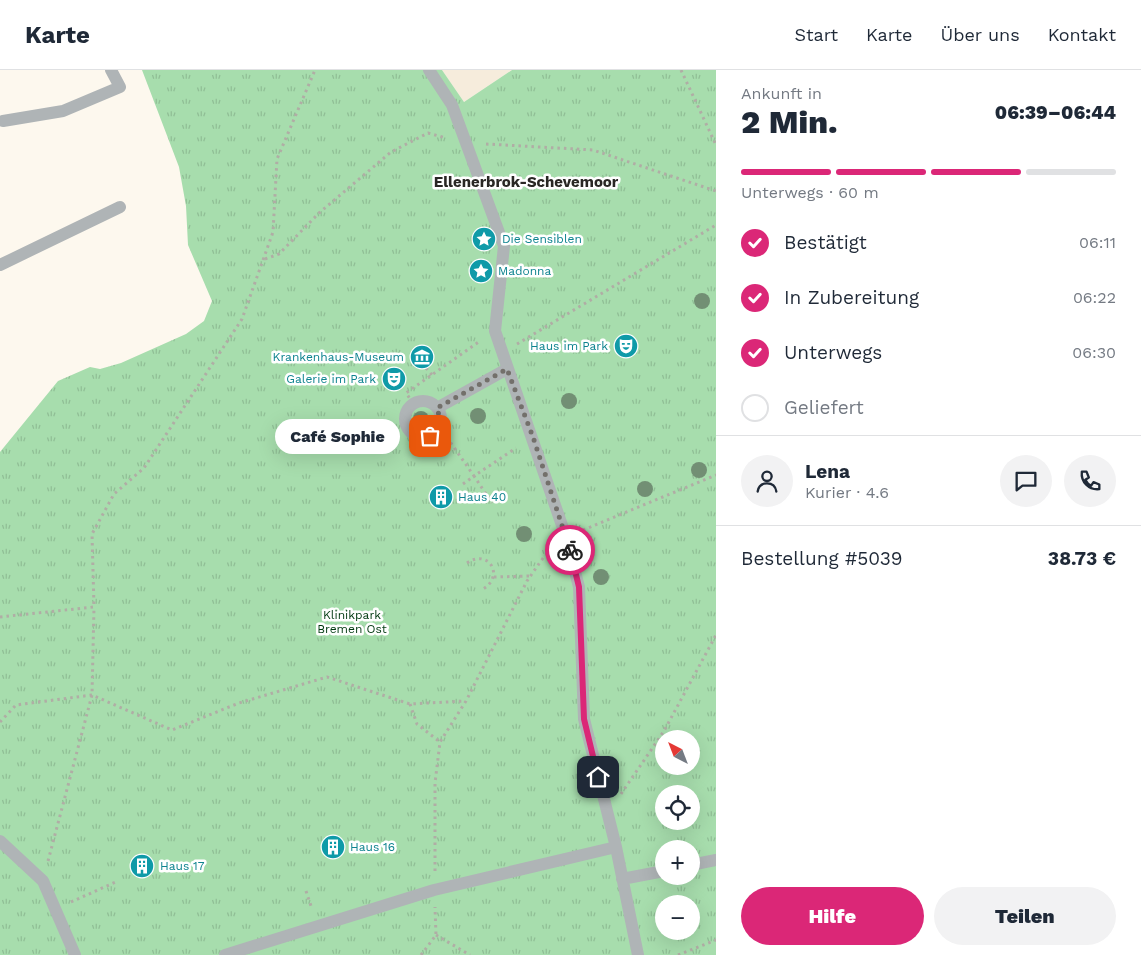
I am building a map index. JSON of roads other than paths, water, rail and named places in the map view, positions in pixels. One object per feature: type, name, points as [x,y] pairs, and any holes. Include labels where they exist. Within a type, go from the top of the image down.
[{"type":"lane","points":[[3,121],[63,111],[120,87],[111,70]]},
{"type":"lane","points":[[429,70],[452,105],[504,246],[495,331],[566,537],[579,587],[584,719],[616,847],[638,955]]},
{"type":"lane","points":[[0,265],[120,207]]},
{"type":"lane","points":[[437,408],[507,369]]},
{"type":"lane","points":[[428,402],[437,408],[441,423],[435,433],[430,436],[418,437],[408,431],[405,425],[405,413],[413,404],[428,402]]},
{"type":"lane","points":[[0,841],[43,881],[75,955]]},
{"type":"lane","points":[[225,955],[434,890],[616,847]]},
{"type":"lane","points":[[700,863],[716,860]]},
{"type":"lane","points":[[622,879],[655,873]]},
{"type":"place","name":"Die Sensiblen","points":[[484,239]]},
{"type":"place","name":"Madonna","points":[[481,271]]},
{"type":"place","name":"Haus im Park","points":[[626,346]]},
{"type":"place","name":"Krankenhaus-Museum","points":[[422,357]]},
{"type":"place","name":"Galerie im Park","points":[[394,379]]},
{"type":"place","name":"Café Sophie","points":[[430,436]]},
{"type":"place","name":"Haus 40","points":[[441,497]]},
{"type":"place","name":"Haus 16","points":[[333,847]]},
{"type":"place","name":"Haus 17","points":[[142,866]]},
{"type":"district","name":"Ellenerbrok-Schevemoor","points":[[526,182]]},
{"type":"park label","name":"Klinikpark Bremen Ost","points":[[352,622]]}]
